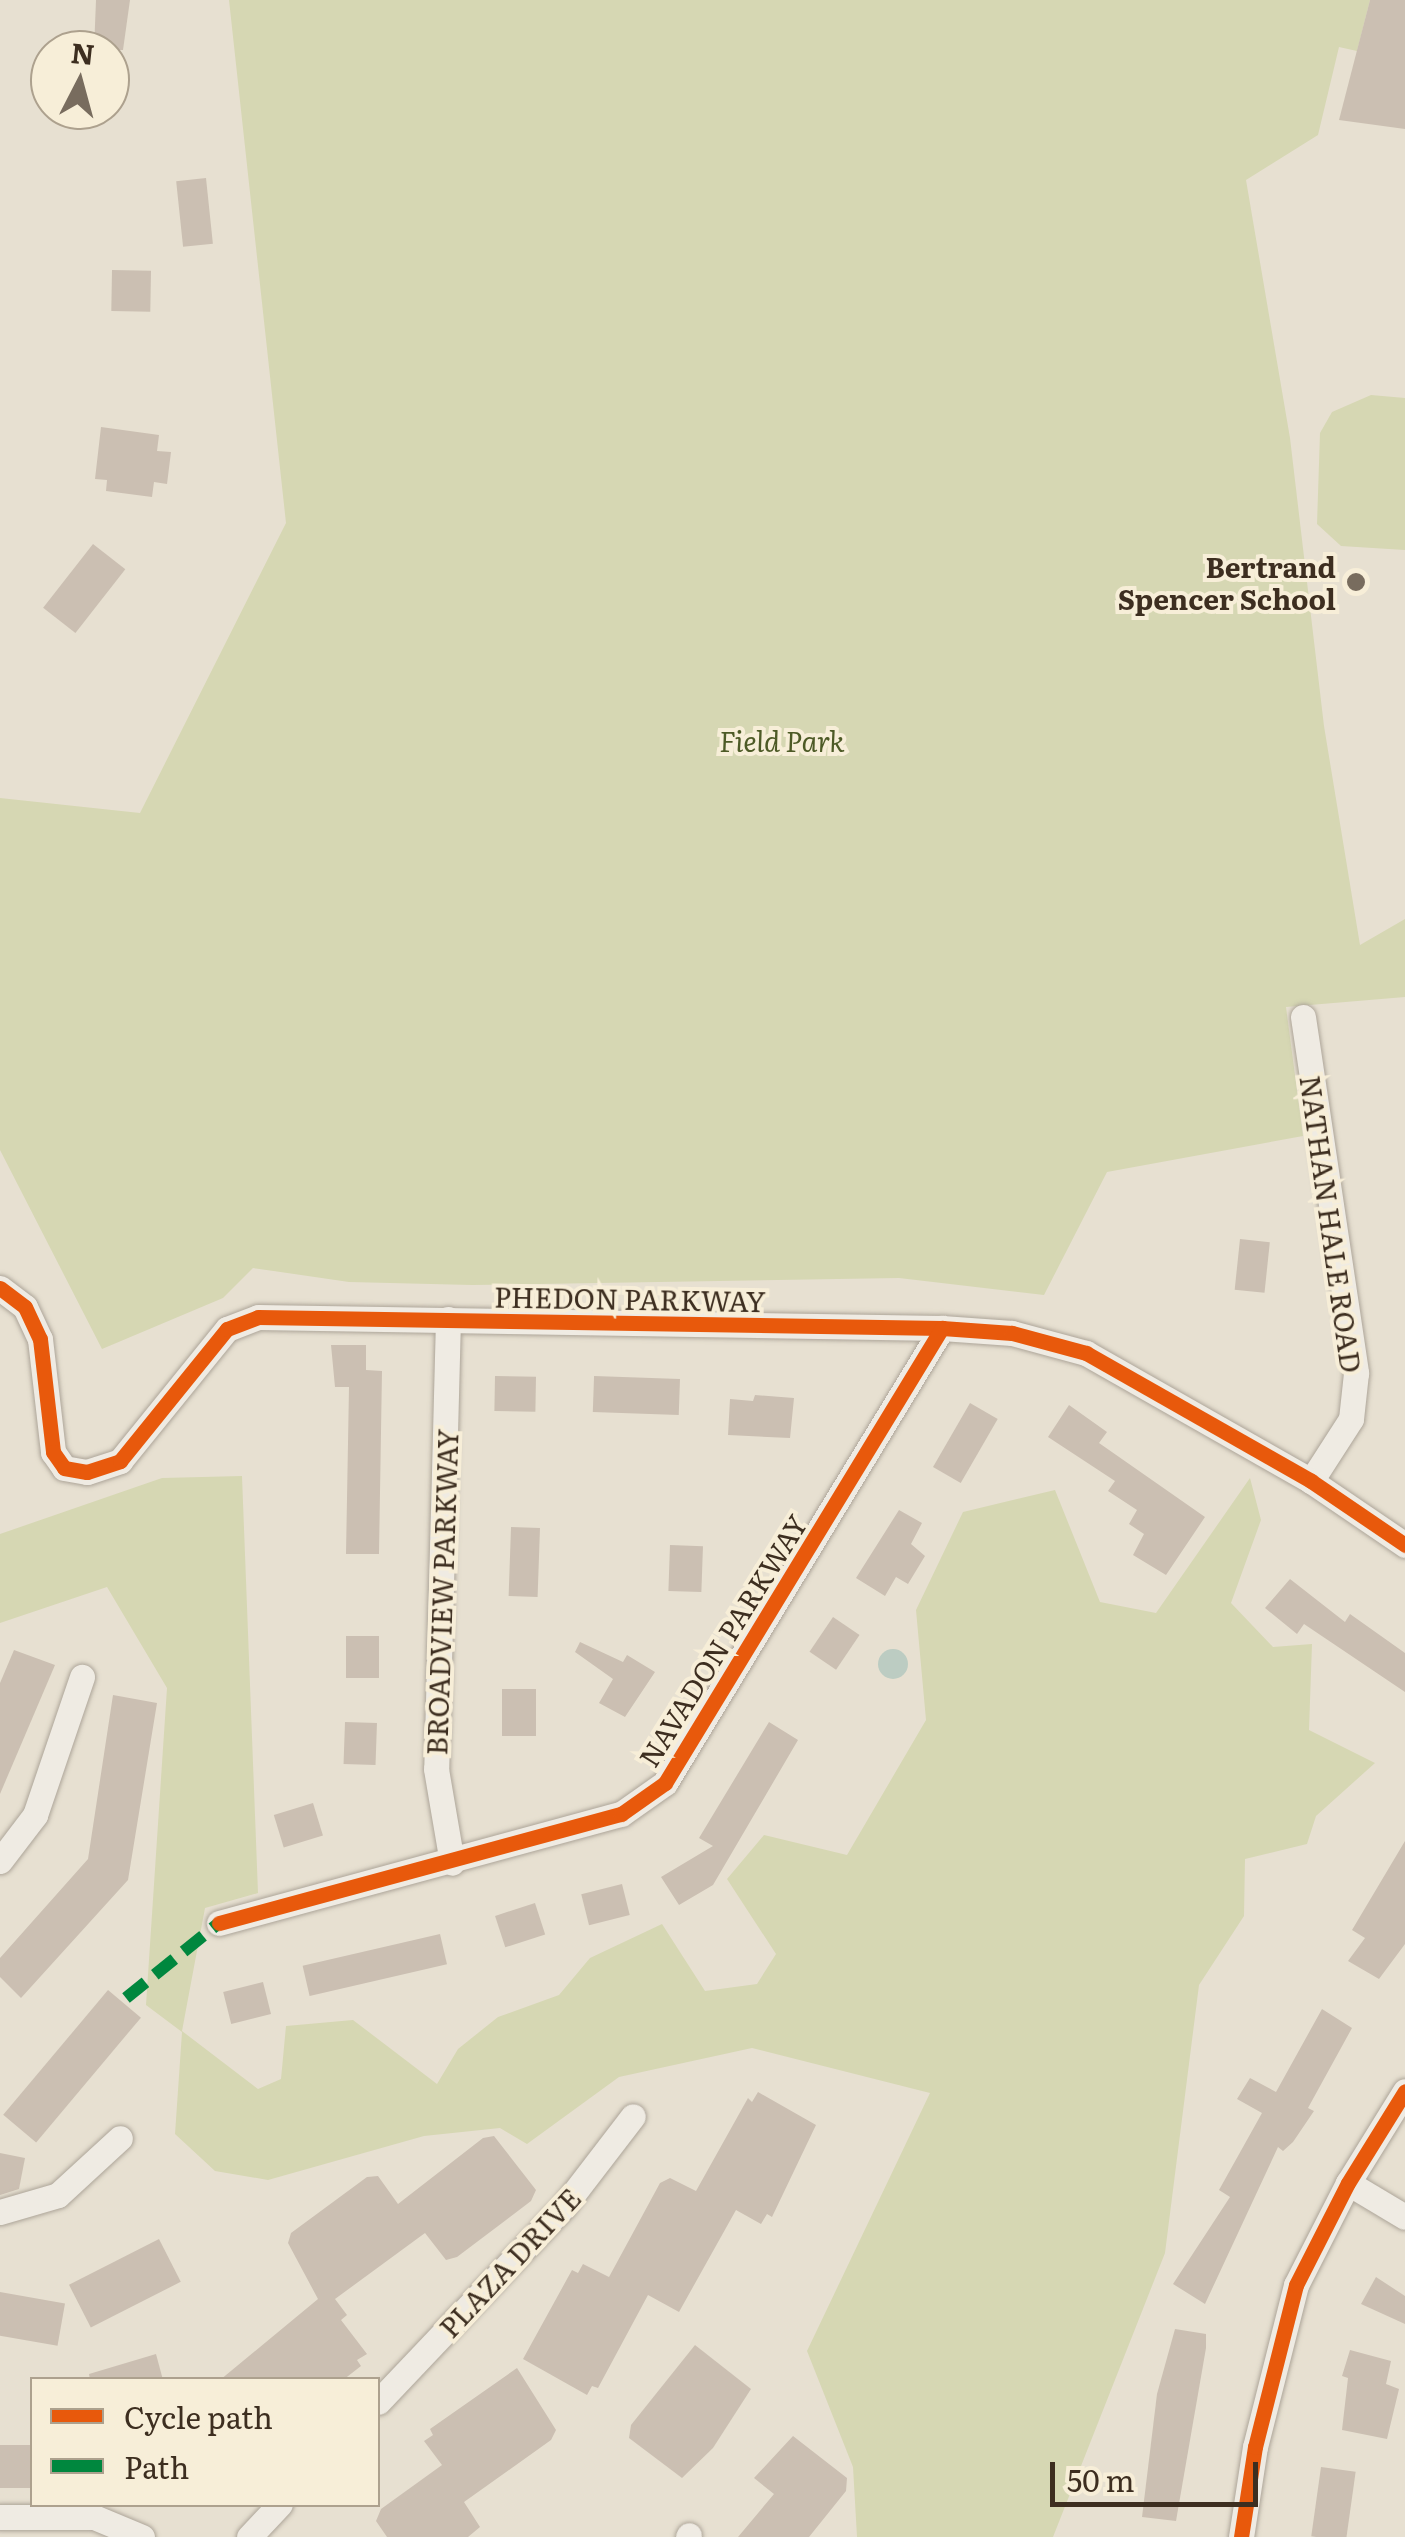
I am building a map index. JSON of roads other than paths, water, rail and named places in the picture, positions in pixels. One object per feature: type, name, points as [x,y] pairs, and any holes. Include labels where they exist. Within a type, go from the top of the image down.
[{"type":"street","name":"NATHAN HALE ROAD","points":[[1303,1017],[1356,1374],[1351,1419],[1312,1481]]},
{"type":"street","name":"PHEDON PARKWAY","points":[[0,1288],[25,1307],[40,1339],[54,1452],[64,1468],[87,1472],[120,1461],[227,1328],[258,1318],[942,1328],[1012,1334],[1086,1353],[1312,1481],[1405,1545]]},
{"type":"street","name":"BROADVIEW PARKWAY","points":[[448,1319],[436,1768],[452,1863]]},
{"type":"street","name":"NAVADON PARKWAY","points":[[220,1924],[621,1814],[665,1783],[942,1328]]},
{"type":"street","points":[[0,1860],[34,1815],[82,1678]]},
{"type":"street","points":[[1241,2537],[1254,2448],[1296,2285],[1348,2183],[1405,2092]]},
{"type":"street","name":"PLAZA DRIVE","points":[[380,2400],[564,2206],[633,2116]]},
{"type":"street","points":[[0,2212],[58,2195],[120,2138]]},
{"type":"street","points":[[1348,2183],[1405,2218]]},
{"type":"street","points":[[249,2537],[277,2507]]},
{"type":"street","points":[[0,2517],[80,2516],[142,2537]]},
{"type":"place","name":"Bertrand Spencer School","points":[[1356,582]]},
{"type":"park label","name":"Field Park","points":[[782,740]]}]
